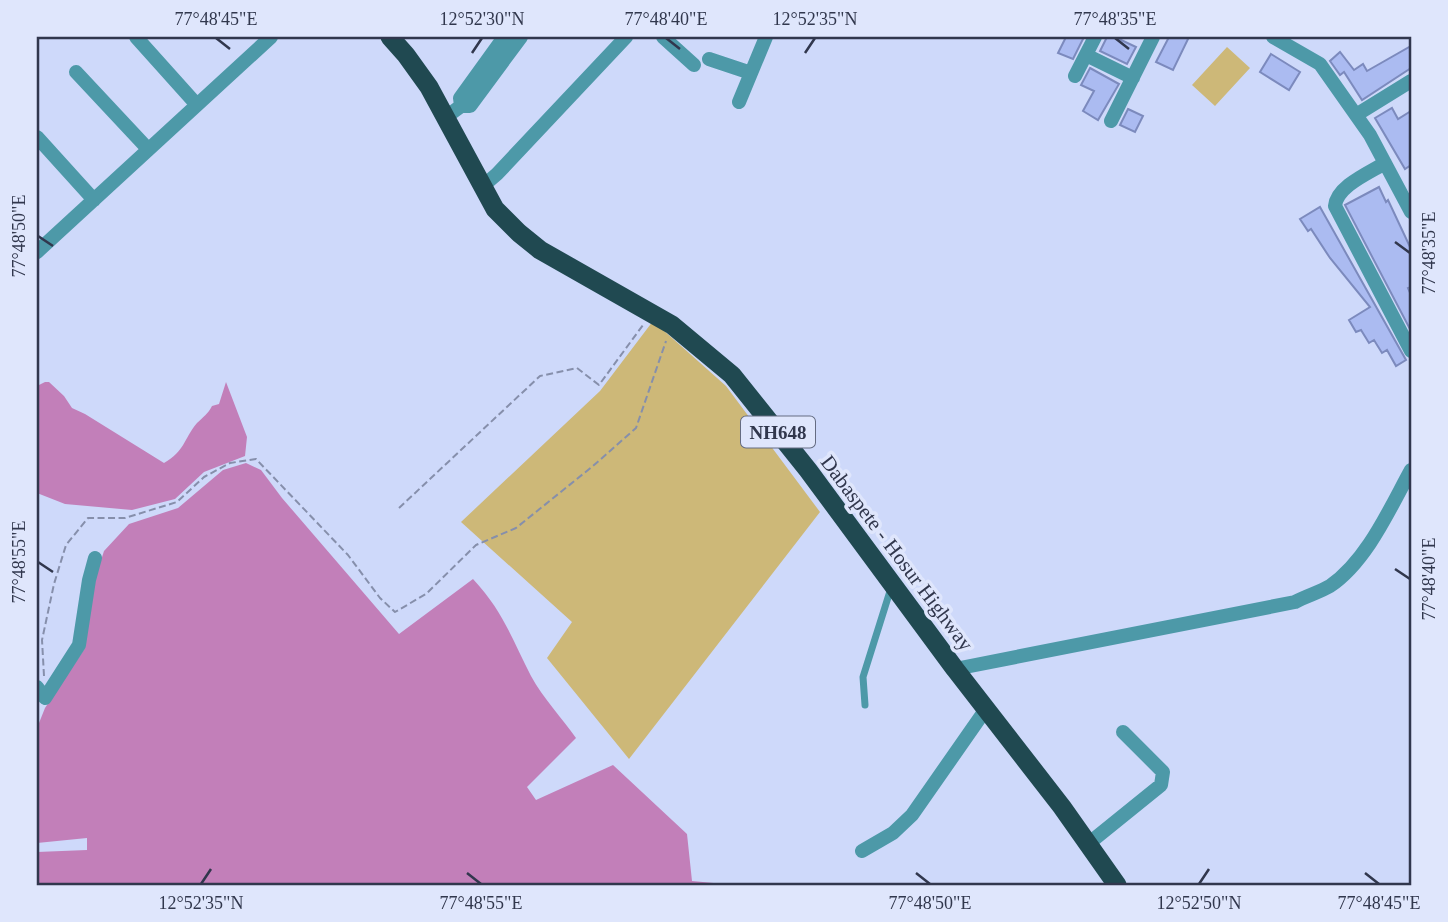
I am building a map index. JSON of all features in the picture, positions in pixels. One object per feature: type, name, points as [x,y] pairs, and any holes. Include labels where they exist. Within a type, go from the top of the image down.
[{"type":"highway","name":"Dabaspete - Hosur Highway","points":[[390,37],[454,111],[483,186],[495,209],[519,233],[540,250],[672,325],[732,375],[808,470],[1117,885]]},
{"type":"street","points":[[136,37],[197,105]]},
{"type":"street","points":[[37,252],[271,37]]},
{"type":"street","points":[[454,111],[460,98],[504,37]]},
{"type":"street","points":[[454,111],[470,106],[521,37]]},
{"type":"street","points":[[483,186],[626,37]]},
{"type":"street","points":[[663,37],[694,65]]},
{"type":"street","points":[[739,102],[765,37]]},
{"type":"street","points":[[1074,76],[1095,37]]},
{"type":"street","points":[[1111,121],[1153,37]]},
{"type":"street","points":[[1273,37],[1320,64],[1356,115],[1411,212]]},
{"type":"street","points":[[1086,55],[1133,78]]},
{"type":"street","points":[[709,59],[751,73]]},
{"type":"street","points":[[76,72],[148,149]]},
{"type":"street","points":[[1356,115],[1411,81]]},
{"type":"street","points":[[37,137],[94,200]]},
{"type":"street","points":[[1385,163],[1344,190],[1335,201],[1335,206],[1411,351]]},
{"type":"street","points":[[955,669],[1295,601],[1330,586],[1359,558],[1378,530],[1411,470]]},
{"type":"street","points":[[41,692],[79,645],[95,558]]},
{"type":"street","points":[[862,851],[893,833],[912,816],[986,709]]},
{"type":"street","points":[[1088,844],[1161,785],[1164,778],[1163,772],[1123,732]]},
{"type":"lane","points":[[865,705],[863,677],[892,584]]},
{"type":"path","points":[[399,508],[540,376],[577,368],[599,385],[650,312]]},
{"type":"path","points":[[41,692],[42,640],[54,584],[66,544],[88,518],[125,517],[177,502],[204,477],[230,463],[256,459],[348,555],[380,598],[395,612],[426,594],[476,545],[516,528],[636,428],[672,325]]},
{"type":"shaded area","points":[[1227,47],[1250,68],[1215,106],[1192,85]]},
{"type":"shaded area","points":[[653,321],[726,386],[820,512],[629,759],[547,658],[572,622],[461,522],[600,391]]},
{"type":"shaded area","points":[[49,382],[64,396],[72,408],[164,463],[180,450],[192,429],[212,406],[219,404],[226,382],[247,437],[245,456],[204,472],[175,499],[132,510],[65,504],[37,493],[37,386]]},
{"type":"shaded area","points":[[246,463],[261,470],[399,634],[473,579],[492,602],[536,684],[576,738],[527,787],[536,800],[613,765],[687,834],[692,881],[735,885],[37,885],[37,852],[87,850],[87,838],[37,843],[37,728],[45,708],[85,648],[92,588],[104,551],[129,524],[178,508],[223,470]]},
{"type":"building","points":[[1066,37],[1084,37],[1073,59],[1058,53]]},
{"type":"building","points":[[1107,37],[1115,37],[1136,47],[1127,64],[1100,51]]},
{"type":"building","points":[[1169,37],[1189,37],[1173,70],[1156,62]]},
{"type":"building","points":[[1411,46],[1411,68],[1362,100],[1344,72],[1340,75],[1330,61],[1340,52],[1354,70],[1363,64],[1367,71]]},
{"type":"building","points":[[1271,54],[1300,72],[1289,90],[1260,72]]},
{"type":"building","points":[[1090,68],[1119,84],[1098,120],[1083,111],[1094,91],[1081,85]]},
{"type":"building","points":[[1392,108],[1398,119],[1411,111],[1411,165],[1405,169],[1375,118]]},
{"type":"building","points":[[1128,109],[1143,116],[1135,132],[1120,125]]},
{"type":"building","points":[[1379,187],[1411,249],[1411,287],[1408,288],[1411,295],[1411,331],[1345,205]]},
{"type":"building","points":[[1320,207],[1406,360],[1396,366],[1387,350],[1382,353],[1374,340],[1369,343],[1361,330],[1356,332],[1349,320],[1370,307],[1330,258],[1311,229],[1308,231],[1300,219]]}]
